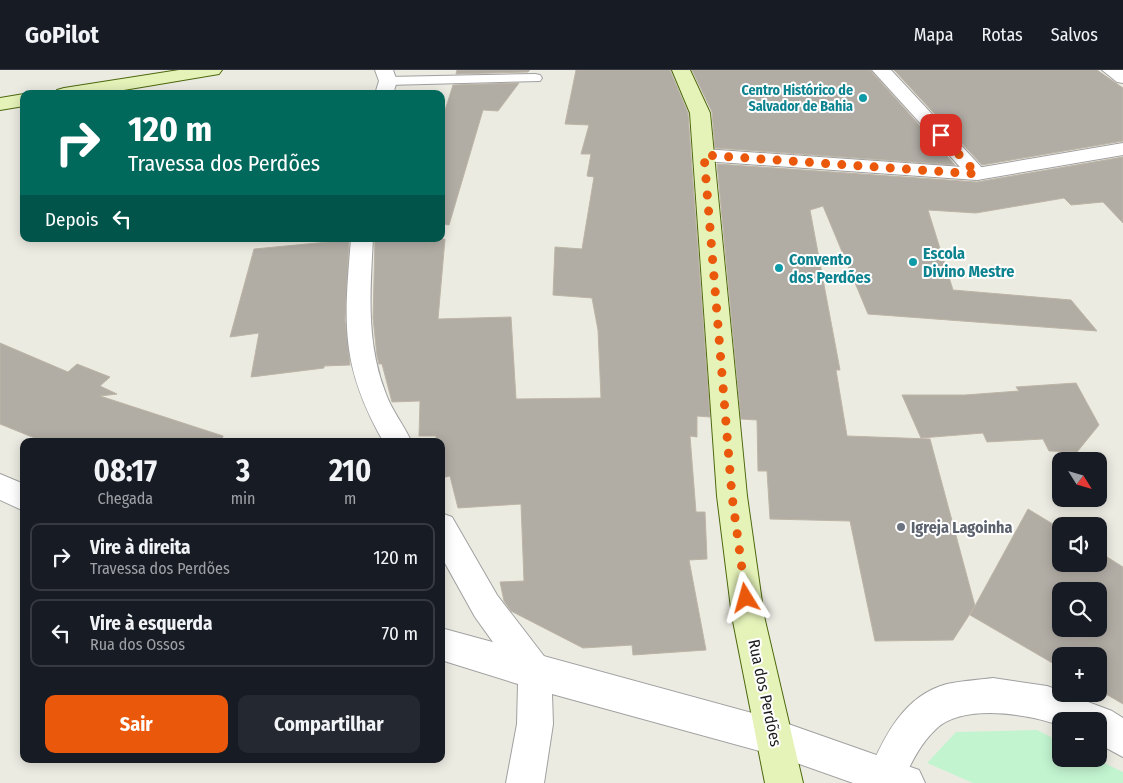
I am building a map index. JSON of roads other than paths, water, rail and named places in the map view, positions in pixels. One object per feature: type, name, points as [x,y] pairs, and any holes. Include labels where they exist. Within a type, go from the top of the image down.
[{"type":"main road","points":[[89,90],[213,70]]},
{"type":"main road","name":"Rua dos Perdões","points":[[681,70],[700,113],[732,496],[748,616],[784,783]]},
{"type":"main road","points":[[0,104],[20,101]]},
{"type":"street","points":[[881,70],[977,174]]},
{"type":"street","points":[[1111,70],[1123,78]]},
{"type":"street","points":[[704,155],[977,174],[1123,150]]},
{"type":"street","points":[[362,242],[358,295],[361,354],[370,390],[395,438]]},
{"type":"street","points":[[0,486],[20,496]]},
{"type":"street","points":[[445,533],[486,606],[535,672],[535,724],[525,783]]},
{"type":"street","points":[[445,645],[535,672],[774,737],[896,779],[905,737],[925,715],[946,702],[992,695],[1047,703],[1069,712]]},
{"type":"street","points":[[1107,729],[1123,739]]},
{"type":"lane","points":[[386,82],[535,78]]},
{"type":"place","name":"Centro Histórico de Salvador de Bahia","points":[[863,98]]},
{"type":"place","name":"Escola Divino Mestre","points":[[913,262]]},
{"type":"place","name":"Convento dos Perdões","points":[[779,268]]},
{"type":"place","name":"Igreja Lagoinha","points":[[901,527]]}]
